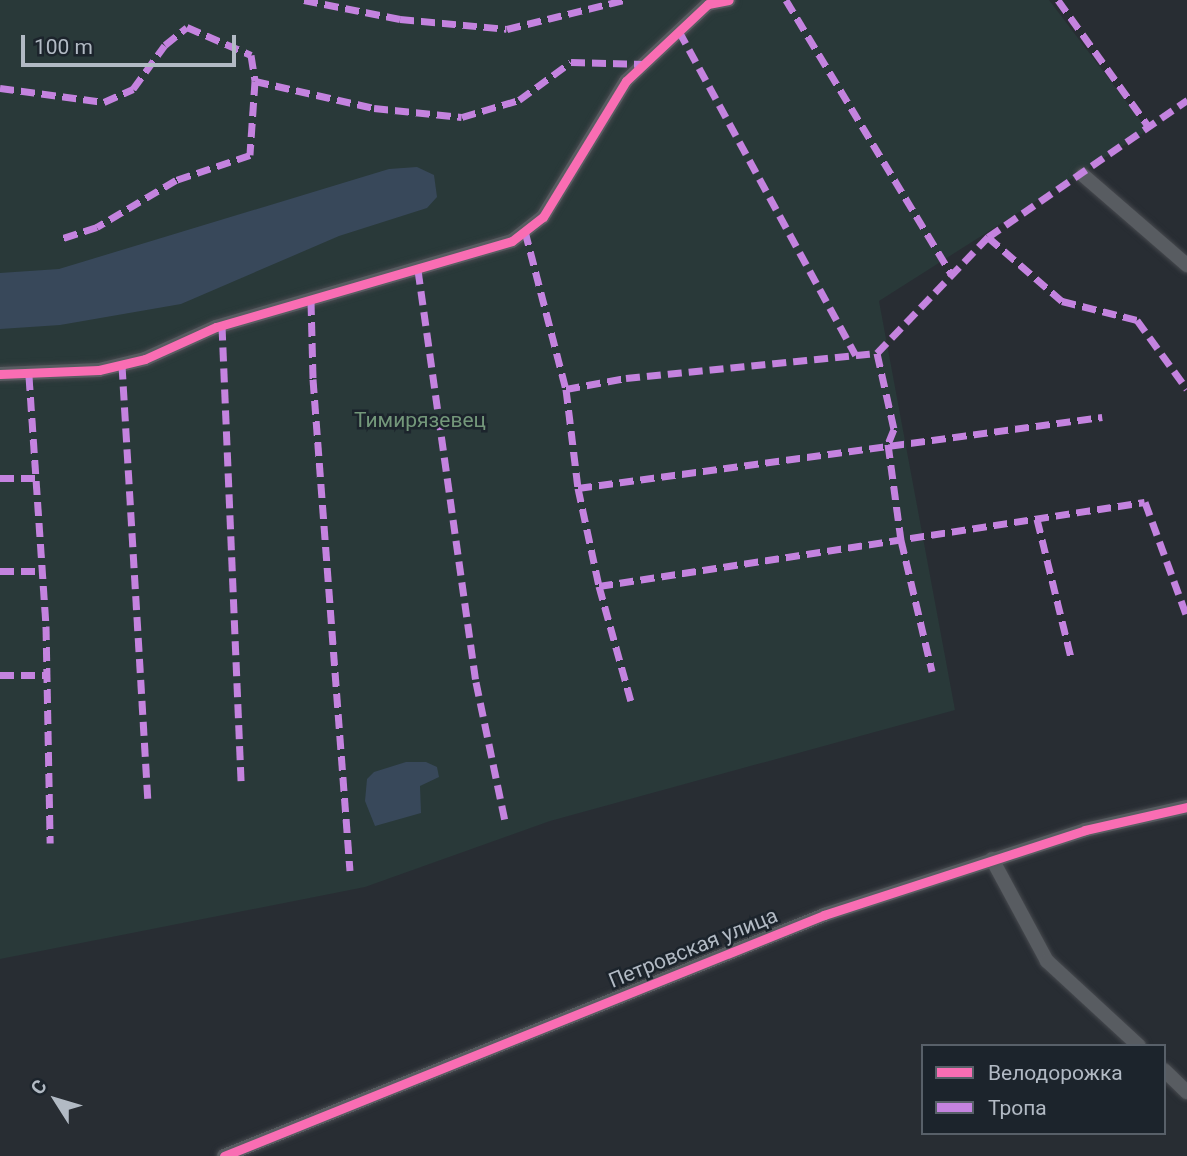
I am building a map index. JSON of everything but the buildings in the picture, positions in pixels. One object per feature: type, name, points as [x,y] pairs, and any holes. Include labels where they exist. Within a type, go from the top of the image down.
[{"type":"street","points":[[0,374],[99,370],[145,359],[216,327],[512,241],[543,217],[626,81],[708,4],[729,0]]},
{"type":"street","points":[[1083,175],[1187,265]]},
{"type":"street","name":"Петровская улица","points":[[224,1156],[824,915],[1085,830],[1187,807]]},
{"type":"street","points":[[992,859],[1047,961],[1137,1044]]},
{"type":"street","points":[[1166,1072],[1187,1092]]},
{"type":"green space","name":"Тимирязевец","points":[[0,0],[1049,0],[1148,130],[879,301],[955,710],[550,821],[365,887],[0,959]]},
{"type":"water","points":[[417,167],[434,175],[437,197],[427,208],[339,236],[181,304],[60,325],[0,329],[0,273],[59,269],[389,169]]},
{"type":"water","points":[[406,762],[426,762],[437,767],[439,777],[420,786],[421,813],[375,826],[365,801],[367,779],[374,772]]},
{"type":"marked path","points":[[304,0],[400,19],[507,29],[624,0]]},
{"type":"marked path","points":[[786,0],[952,275]]},
{"type":"marked path","points":[[1058,0],[1149,127]]},
{"type":"marked path","points":[[0,88],[104,102],[133,89],[165,45],[187,27],[251,55],[255,81],[250,155],[176,180],[97,227],[59,239]]},
{"type":"marked path","points":[[679,31],[856,355]]},
{"type":"marked path","points":[[255,81],[374,108],[462,117],[519,100],[571,62],[644,64]]},
{"type":"marked path","points":[[566,389],[626,378],[877,353],[988,237],[1187,100]]},
{"type":"marked path","points":[[525,231],[566,389],[578,488],[599,586],[631,701]]},
{"type":"marked path","points":[[988,237],[1062,301],[1137,320],[1187,389]]},
{"type":"marked path","points":[[418,270],[476,682],[506,825]]},
{"type":"marked path","points":[[311,301],[313,379],[350,871]]},
{"type":"marked path","points":[[222,326],[241,787]]},
{"type":"marked path","points":[[877,353],[894,429],[888,444],[901,540],[932,671]]},
{"type":"marked path","points":[[122,365],[148,804]]},
{"type":"marked path","points":[[29,376],[46,626],[50,843]]},
{"type":"marked path","points":[[578,488],[1102,417]]},
{"type":"marked path","points":[[0,478],[36,478]]},
{"type":"marked path","points":[[599,586],[1145,502],[1187,617]]},
{"type":"marked path","points":[[1037,519],[1072,661]]},
{"type":"marked path","points":[[0,571],[42,571]]},
{"type":"marked path","points":[[0,675],[47,675]]},
{"type":"cycle path","points":[[0,374],[99,370],[145,359],[216,327],[512,241],[543,217],[626,81],[708,4],[729,0]]},
{"type":"cycle path","points":[[224,1156],[824,915],[1085,830],[1187,807]]}]
